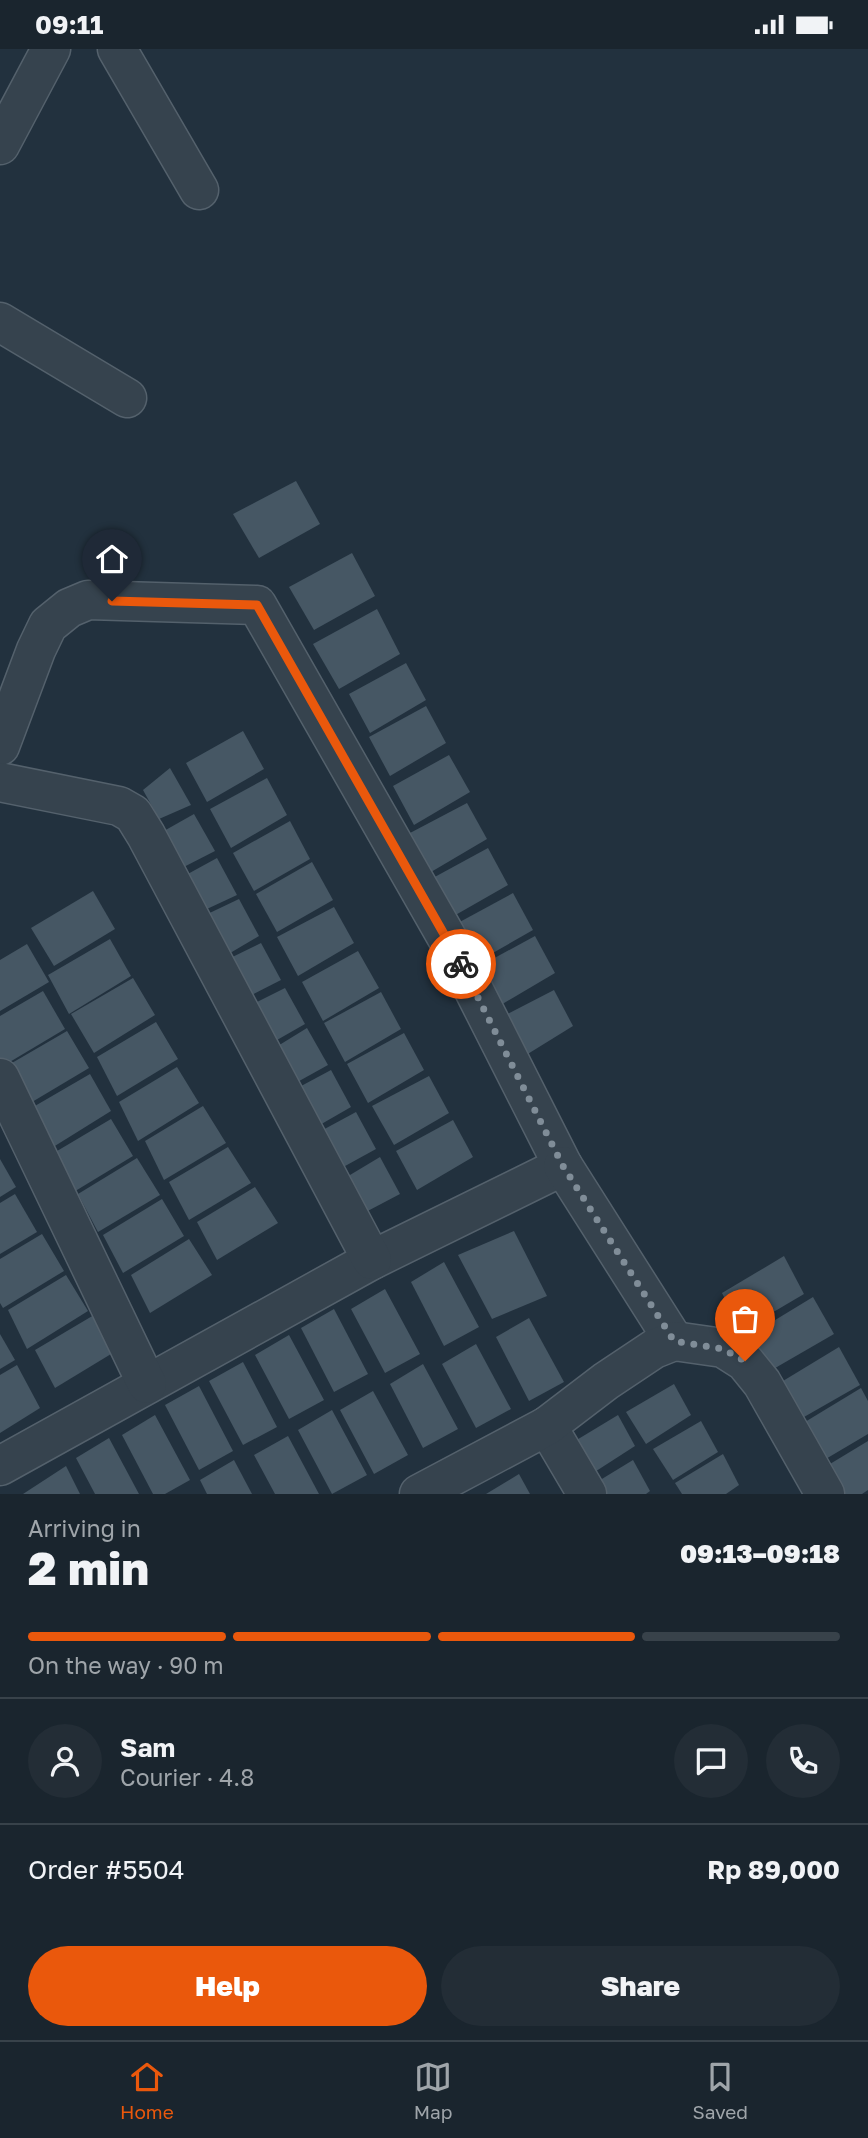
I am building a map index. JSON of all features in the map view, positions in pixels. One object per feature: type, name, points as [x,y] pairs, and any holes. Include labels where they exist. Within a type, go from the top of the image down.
[{"type":"street","points":[[0,145],[51,49]]},
{"type":"street","points":[[117,49],[199,190]]},
{"type":"street","points":[[0,321],[127,398]]},
{"type":"street","points":[[0,746],[48,625],[69,608],[88,600],[257,605],[450,943],[563,1166],[674,1341]]},
{"type":"street","points":[[0,782],[119,806],[133,814],[372,1261]]},
{"type":"street","points":[[0,1078],[147,1384]]},
{"type":"street","points":[[0,1465],[372,1261],[563,1166]]},
{"type":"street","points":[[419,1494],[547,1426],[606,1381],[654,1349],[674,1341],[723,1349],[745,1361],[762,1384],[825,1494]]},
{"type":"street","points":[[547,1426],[587,1494]]},
{"type":"building","points":[[296,481],[320,524],[259,558],[233,514]]},
{"type":"building","points":[[352,553],[375,596],[314,630],[289,587]]},
{"type":"building","points":[[377,609],[400,654],[339,689],[313,644]]},
{"type":"building","points":[[406,663],[426,700],[370,733],[349,694]]},
{"type":"building","points":[[426,706],[446,743],[390,776],[369,737]]},
{"type":"building","points":[[243,731],[264,769],[207,802],[186,763]]},
{"type":"building","points":[[449,755],[470,792],[414,825],[393,786]]},
{"type":"building","points":[[170,768],[191,805],[159,819],[143,790]]},
{"type":"building","points":[[267,778],[287,815],[231,848],[210,809]]},
{"type":"building","points":[[467,803],[487,839],[431,872],[410,833]]},
{"type":"building","points":[[194,814],[215,851],[174,872],[155,836]]},
{"type":"building","points":[[290,821],[310,859],[254,891],[233,853]]},
{"type":"building","points":[[488,848],[508,885],[452,917],[431,879]]},
{"type":"building","points":[[217,858],[237,895],[194,915],[175,881]]},
{"type":"building","points":[[312,862],[333,900],[277,932],[256,894]]},
{"type":"building","points":[[93,891],[115,929],[54,966],[31,928]]},
{"type":"building","points":[[513,893],[533,930],[477,962],[456,924]]},
{"type":"building","points":[[239,899],[259,936],[220,959],[197,919]]},
{"type":"building","points":[[334,907],[354,943],[298,976],[277,937]]},
{"type":"building","points":[[535,936],[555,973],[499,1006],[478,967]]},
{"type":"building","points":[[110,939],[131,976],[69,1014],[48,975]]},
{"type":"building","points":[[261,943],[281,980],[238,1002],[218,964]]},
{"type":"building","points":[[27,944],[49,982],[0,1011],[0,960]]},
{"type":"building","points":[[358,951],[379,988],[323,1021],[302,982]]},
{"type":"building","points":[[133,978],[155,1015],[94,1053],[71,1014]]},
{"type":"building","points":[[285,988],[305,1024],[263,1048],[241,1010]]},
{"type":"building","points":[[554,990],[573,1026],[518,1060],[496,1020]]},
{"type":"building","points":[[43,991],[65,1029],[3,1066],[0,1061],[0,1016]]},
{"type":"building","points":[[381,992],[401,1029],[345,1062],[324,1023]]},
{"type":"building","points":[[156,1022],[178,1059],[117,1096],[97,1057]]},
{"type":"building","points":[[307,1028],[328,1065],[283,1090],[268,1052]]},
{"type":"building","points":[[67,1031],[89,1068],[27,1105],[5,1067]]},
{"type":"building","points":[[404,1033],[424,1070],[368,1103],[347,1064]]},
{"type":"building","points":[[177,1067],[199,1103],[138,1141],[119,1102]]},
{"type":"building","points":[[331,1070],[351,1107],[311,1130],[290,1092]]},
{"type":"building","points":[[90,1074],[111,1111],[50,1149],[28,1110]]},
{"type":"building","points":[[429,1076],[449,1113],[394,1145],[372,1106]]},
{"type":"building","points":[[203,1106],[226,1143],[164,1180],[145,1141]]},
{"type":"building","points":[[356,1112],[376,1149],[336,1171],[319,1132]]},
{"type":"building","points":[[111,1119],[133,1156],[72,1193],[52,1154]]},
{"type":"building","points":[[453,1120],[473,1157],[417,1190],[396,1151]]},
{"type":"building","points":[[228,1147],[251,1183],[189,1220],[169,1182]]},
{"type":"building","points":[[380,1157],[400,1194],[362,1214],[340,1181]]},
{"type":"building","points":[[137,1158],[160,1195],[98,1232],[78,1194]]},
{"type":"building","points":[[0,1159],[16,1187],[0,1197]]},
{"type":"building","points":[[255,1187],[278,1223],[217,1260],[197,1222]]},
{"type":"building","points":[[15,1194],[37,1232],[0,1254],[0,1203]]},
{"type":"building","points":[[162,1199],[184,1236],[123,1273],[103,1235]]},
{"type":"building","points":[[514,1231],[547,1296],[492,1319],[458,1255]]},
{"type":"building","points":[[42,1234],[64,1271],[3,1308],[0,1303],[0,1259]]},
{"type":"building","points":[[189,1239],[212,1275],[150,1313],[131,1275]]},
{"type":"building","points":[[784,1256],[804,1294],[741,1331],[722,1293]]},
{"type":"building","points":[[444,1262],[479,1327],[444,1346],[411,1282]]},
{"type":"building","points":[[66,1275],[88,1311],[27,1349],[8,1310]]},
{"type":"building","points":[[385,1289],[420,1354],[385,1373],[351,1309]]},
{"type":"building","points":[[813,1297],[834,1334],[770,1371],[752,1334]]},
{"type":"building","points":[[334,1309],[368,1374],[334,1392],[301,1328]]},
{"type":"building","points":[[94,1315],[116,1351],[55,1388],[35,1350]]},
{"type":"building","points":[[529,1318],[564,1382],[529,1401],[496,1337]]},
{"type":"building","points":[[0,1334],[15,1360],[0,1369]]},
{"type":"building","points":[[289,1335],[324,1400],[289,1419],[255,1355]]},
{"type":"building","points":[[476,1344],[511,1409],[476,1428],[442,1364]]},
{"type":"building","points":[[839,1347],[860,1385],[797,1421],[778,1384]]},
{"type":"building","points":[[243,1362],[277,1427],[243,1445],[209,1381]]},
{"type":"building","points":[[423,1364],[458,1429],[423,1448],[390,1384]]},
{"type":"building","points":[[17,1365],[40,1408],[0,1433],[0,1375]]},
{"type":"building","points":[[674,1384],[691,1415],[646,1444],[626,1412]]},
{"type":"building","points":[[199,1386],[233,1451],[199,1470],[165,1405]]},
{"type":"building","points":[[861,1388],[868,1401],[868,1434],[819,1463],[800,1425]]},
{"type":"building","points":[[373,1391],[408,1455],[374,1474],[340,1410]]},
{"type":"building","points":[[332,1410],[367,1475],[332,1494],[298,1430]]},
{"type":"building","points":[[155,1415],[190,1480],[165,1494],[153,1494],[122,1435]]},
{"type":"building","points":[[618,1415],[635,1446],[590,1475],[570,1444]]},
{"type":"building","points":[[701,1421],[718,1452],[673,1480],[653,1449]]},
{"type":"building","points":[[288,1436],[319,1494],[275,1494],[254,1455]]},
{"type":"building","points":[[109,1438],[139,1494],[95,1494],[76,1458]]},
{"type":"building","points":[[868,1441],[868,1490],[862,1494],[839,1494],[825,1467]]},
{"type":"building","points":[[723,1454],[739,1485],[726,1494],[682,1494],[675,1483]]},
{"type":"building","points":[[234,1460],[252,1494],[207,1494],[200,1480]]},
{"type":"building","points":[[633,1460],[650,1491],[646,1494],[598,1494],[592,1485]]},
{"type":"building","points":[[66,1466],[80,1494],[23,1494]]},
{"type":"building","points":[[519,1474],[530,1494],[486,1494]]},
{"type":"way so far","points":[[461,964],[563,1166],[674,1341],[723,1349],[745,1361]]},
{"type":"route","points":[[112,601],[257,605],[461,964]]}]
